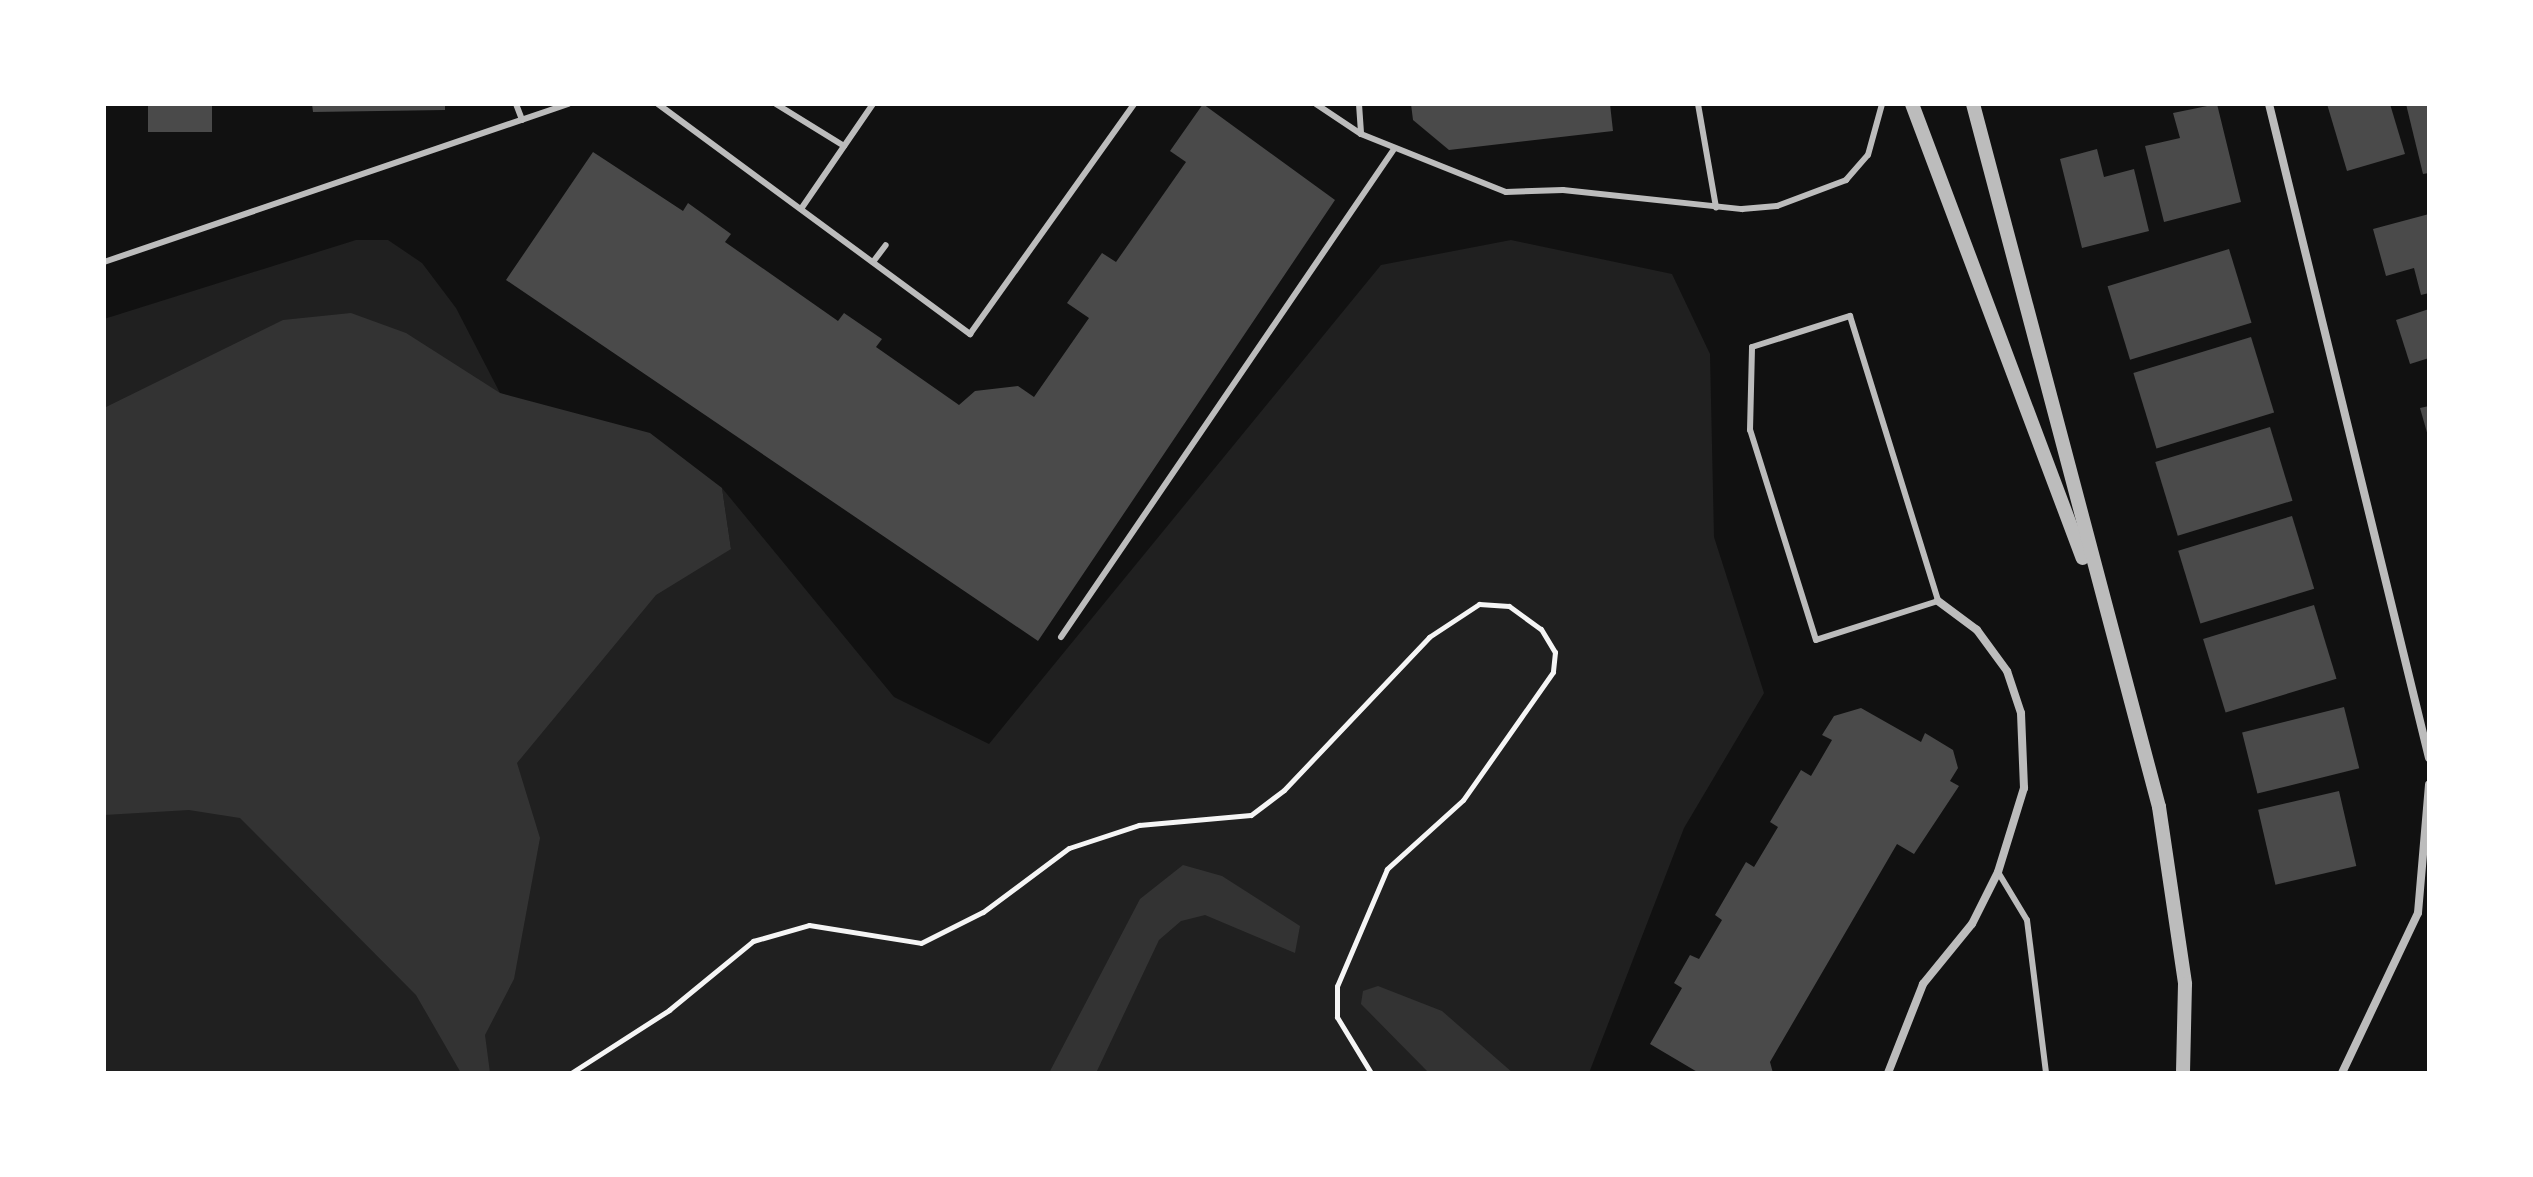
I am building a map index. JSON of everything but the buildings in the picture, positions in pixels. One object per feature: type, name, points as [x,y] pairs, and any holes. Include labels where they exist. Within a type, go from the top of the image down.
[{"type":"street","points":[[1912,104],[2110,630]]},
{"type":"street","points":[[1973,104],[2177,899],[2183,1073]]},
{"type":"street","points":[[2269,104],[2429,758]]},
{"type":"street","points":[[1888,1073],[1923,984],[1972,924],[1998,872],[2024,788],[2021,713],[2007,671],[1977,630],[1938,601]]},
{"type":"street","points":[[2342,1073],[2418,913],[2429,784]]},
{"type":"lane","points":[[516,104],[522,120]]},
{"type":"lane","points":[[104,262],[569,104]]},
{"type":"lane","points":[[658,104],[970,334],[1134,104]]},
{"type":"lane","points":[[776,104],[844,146]]},
{"type":"lane","points":[[801,209],[873,104]]},
{"type":"lane","points":[[1316,104],[1361,134],[1506,192],[1563,190],[1716,207],[1777,206],[1846,180],[1868,155],[1882,104]]},
{"type":"lane","points":[[1359,104],[1361,134]]},
{"type":"lane","points":[[1698,104],[1716,207]]},
{"type":"lane","points":[[1061,637],[1394,149]]},
{"type":"lane","points":[[873,262],[886,245]]},
{"type":"lane","points":[[1850,316],[1938,601],[1816,640],[1750,430],[1752,347],[1850,316]]},
{"type":"lane","points":[[1998,872],[2027,920],[2046,1073]]},
{"type":"path","points":[[571,1073],[669,1010],[753,941],[809,925],[921,943],[983,912],[1069,848],[1139,825],[1251,815],[1284,790],[1429,637],[1479,604],[1509,606],[1541,629],[1555,652],[1553,672],[1463,800],[1387,869],[1337,986],[1337,1017],[1371,1073]]},
{"type":"shaded area","points":[[356,240],[388,240],[422,263],[456,308],[500,393],[685,479],[731,549],[722,488],[894,697],[989,744],[1381,265],[1511,240],[1672,274],[1710,354],[1714,537],[1764,693],[1684,828],[1589,1073],[104,1073],[104,319]]},
{"type":"shaded area","points":[[351,313],[406,333],[500,393],[650,433],[722,488],[731,549],[656,595],[517,763],[540,838],[514,979],[485,1035],[490,1073],[461,1073],[416,995],[240,818],[189,810],[104,815],[104,408],[283,320]]},
{"type":"shaded area","points":[[1183,865],[1222,876],[1300,926],[1295,953],[1205,915],[1181,921],[1159,940],[1096,1073],[1049,1073],[1140,899]]},
{"type":"shaded area","points":[[1378,986],[1442,1011],[1513,1073],[1429,1073],[1361,1004],[1363,991]]}]
